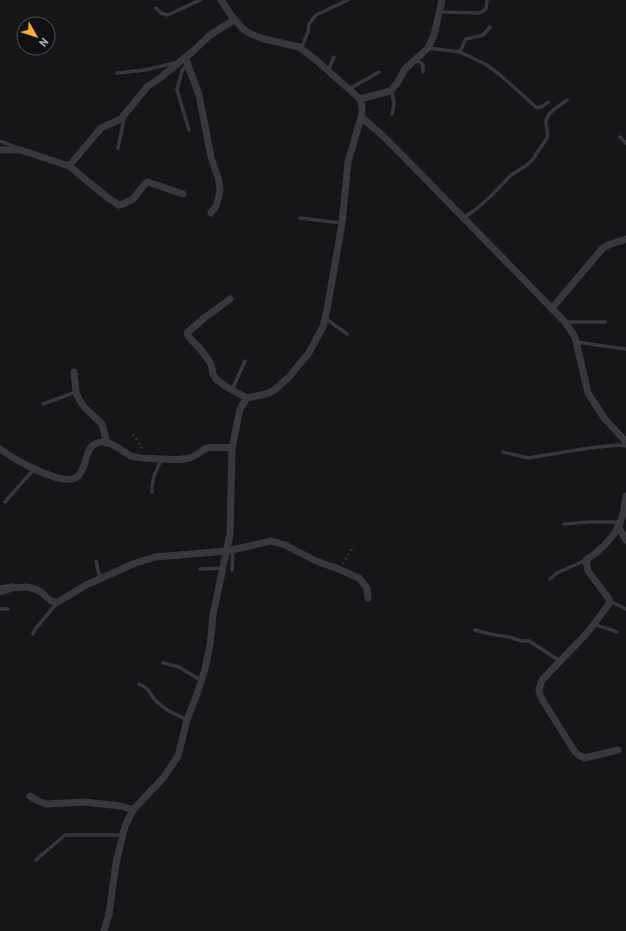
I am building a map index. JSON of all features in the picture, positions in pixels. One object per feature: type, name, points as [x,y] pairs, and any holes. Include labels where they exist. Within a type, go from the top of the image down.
[{"type":"street","points":[[221,0],[234,20],[243,29],[251,34],[264,39],[301,48],[360,99],[362,107],[361,117],[348,162],[342,223],[323,327],[308,354],[289,378],[273,391],[266,394],[247,398],[224,386],[213,374],[211,364],[202,351],[188,336],[187,333],[230,299]]},
{"type":"street","points":[[360,99],[391,90],[398,82],[405,69],[428,48],[432,43],[442,0]]},
{"type":"street","points":[[69,166],[101,128],[121,119],[124,116],[147,87],[178,63],[186,60],[210,35],[234,20]]},
{"type":"street","points":[[186,60],[199,95],[211,158],[219,181],[220,191],[216,206],[211,213]]},
{"type":"street","points":[[361,117],[381,134],[565,322],[575,337],[588,394],[605,419],[626,442]]},
{"type":"street","points":[[0,150],[25,151],[69,166],[116,204],[124,204],[128,202],[148,182],[183,194]]},
{"type":"street","points":[[552,308],[602,249],[608,245],[626,239]]},
{"type":"street","points":[[74,372],[76,392],[84,407],[102,424],[107,443]]},
{"type":"street","points":[[104,931],[109,914],[116,863],[122,835],[133,810],[172,767],[178,756],[187,720],[202,681],[208,658],[213,615],[223,568],[230,550],[232,448],[240,409],[247,398]]},
{"type":"street","points":[[1,450],[34,469],[62,479],[71,480],[75,479],[81,473],[85,459],[92,446],[102,442],[107,443],[132,456],[162,459],[188,458],[207,448],[232,448]]},
{"type":"street","points":[[618,750],[585,758],[580,756],[575,752],[563,734],[543,701],[539,690],[542,680],[561,662],[588,632],[610,601],[588,571],[586,560],[600,549],[613,535],[619,524],[626,496]]},
{"type":"street","points":[[619,524],[626,540]]},
{"type":"street","points":[[0,592],[20,587],[35,589],[51,601],[58,602],[100,578],[133,564],[155,557],[181,556],[230,550],[276,542],[316,561],[359,578],[367,588],[368,598]]},
{"type":"street","points":[[30,796],[46,804],[84,802],[121,806],[133,810]]},
{"type":"lane","points":[[156,8],[161,13],[168,15],[200,0]]},
{"type":"lane","points":[[301,48],[308,32],[309,24],[316,15],[348,0]]},
{"type":"lane","points":[[440,12],[480,13],[486,9],[487,0]]},
{"type":"lane","points":[[460,52],[466,39],[483,35],[490,28]]},
{"type":"lane","points":[[428,48],[460,52],[486,64],[537,108],[548,102]]},
{"type":"lane","points":[[328,71],[334,57]]},
{"type":"lane","points":[[186,60],[177,90],[189,130]]},
{"type":"lane","points":[[414,61],[420,62],[423,65],[423,72]]},
{"type":"lane","points":[[117,74],[178,63]]},
{"type":"lane","points":[[349,89],[379,72]]},
{"type":"lane","points":[[391,90],[395,100],[392,114]]},
{"type":"lane","points":[[463,218],[490,198],[511,175],[524,168],[533,158],[547,138],[547,116],[567,100]]},
{"type":"lane","points":[[118,148],[124,116]]},
{"type":"lane","points":[[620,137],[626,143]]},
{"type":"lane","points":[[0,141],[25,151]]},
{"type":"lane","points":[[300,218],[342,223]]},
{"type":"lane","points":[[325,318],[347,334]]},
{"type":"lane","points":[[565,322],[605,322]]},
{"type":"lane","points":[[576,342],[626,349]]},
{"type":"lane","points":[[232,390],[245,361]]},
{"type":"lane","points":[[44,404],[76,392]]},
{"type":"lane","points":[[503,452],[528,458],[589,448],[618,445],[626,446]]},
{"type":"lane","points":[[152,492],[153,475],[162,459]]},
{"type":"lane","points":[[5,502],[34,469]]},
{"type":"lane","points":[[564,524],[589,522],[619,524]]},
{"type":"lane","points":[[230,550],[232,570]]},
{"type":"lane","points":[[550,579],[557,573],[586,560]]},
{"type":"lane","points":[[96,562],[100,578]]},
{"type":"lane","points":[[200,569],[223,568]]},
{"type":"lane","points":[[0,587],[12,585],[20,587]]},
{"type":"lane","points":[[610,601],[626,609]]},
{"type":"lane","points":[[33,634],[36,628],[58,602]]},
{"type":"lane","points":[[0,609],[8,609]]},
{"type":"lane","points":[[594,624],[610,628],[617,632]]},
{"type":"lane","points":[[475,630],[495,636],[529,641],[561,662]]},
{"type":"lane","points":[[163,663],[179,667],[202,681]]},
{"type":"lane","points":[[139,684],[149,689],[154,698],[162,706],[187,720]]},
{"type":"lane","points":[[36,860],[65,835],[122,835]]},
{"type":"path","points":[[133,434],[148,458]]},
{"type":"path","points":[[340,570],[353,546]]}]
